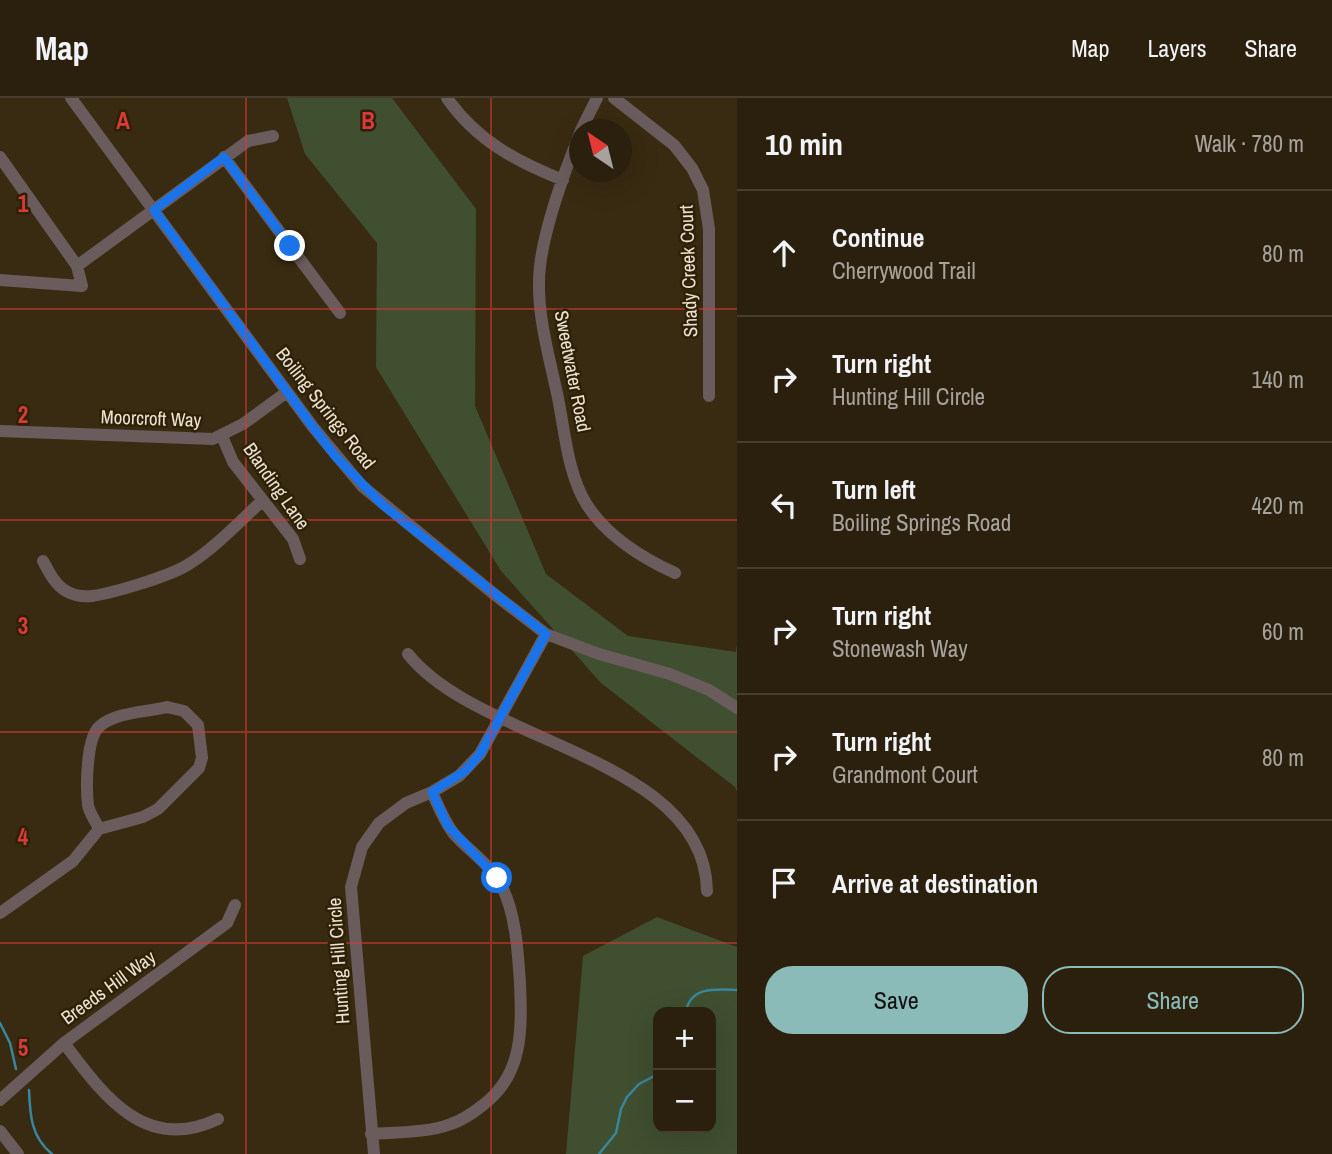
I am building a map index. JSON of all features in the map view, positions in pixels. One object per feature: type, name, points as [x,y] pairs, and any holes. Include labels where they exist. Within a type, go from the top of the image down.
[{"type":"street","name":"Boiling Springs Road","points":[[71,98],[287,392],[336,457],[362,486],[546,634],[598,654],[670,674],[709,691],[737,708]]},
{"type":"street","points":[[447,98],[473,130],[494,146],[563,180]]},
{"type":"street","name":"Sweetwater Road","points":[[586,119],[597,98]]},
{"type":"street","name":"Shady Creek Court","points":[[614,98],[674,145],[692,168],[703,190],[709,229],[709,396]]},
{"type":"street","points":[[77,266],[248,141],[273,136]]},
{"type":"street","points":[[0,157],[77,266],[82,286],[0,280]]},
{"type":"street","points":[[224,157],[340,313]]},
{"type":"street","name":"Sweetwater Road","points":[[569,163],[543,252],[539,291],[575,479],[589,508],[610,532],[635,551],[675,573]]},
{"type":"street","name":"Moorcroft Way","points":[[0,431],[202,440],[222,436],[287,392]]},
{"type":"street","name":"Blanding Lane","points":[[222,436],[233,462],[293,539],[300,559]]},
{"type":"street","points":[[43,561],[63,590],[77,595],[91,596],[172,574],[188,565],[262,501]]},
{"type":"street","name":"Hunting Hill Circle","points":[[374,1154],[351,887],[362,847],[379,823],[406,803],[432,792],[458,776],[474,762],[487,745],[546,634]]},
{"type":"street","points":[[408,654],[424,671],[477,706],[619,774],[656,799],[679,822],[700,852],[706,873],[707,891]]},
{"type":"street","points":[[0,913],[73,861],[99,829],[148,815],[158,809],[196,772],[202,758],[200,731],[196,721],[188,713],[167,707],[111,720],[95,731],[90,746],[88,804],[99,829]]},
{"type":"street","points":[[372,1134],[440,1127],[464,1118],[487,1102],[503,1086],[514,1066],[520,1046],[522,1018],[519,971],[506,896],[489,867],[448,826],[432,792]]},
{"type":"street","name":"Breeds Hill Way","points":[[0,1100],[64,1044],[227,923],[234,905]]},
{"type":"street","points":[[64,1044],[120,1117],[144,1135],[160,1140],[181,1139],[204,1131],[218,1119]]},
{"type":"street","points":[[0,1131],[18,1154]]},
{"type":"green space","points":[[287,98],[392,98],[476,209],[475,406],[546,574],[628,636],[736,652],[737,644],[737,792],[735,787],[601,683],[501,571],[376,367],[377,243],[305,154]]},
{"type":"green space","points":[[657,917],[737,947],[737,1154],[566,1154],[583,956]]},
{"type":"waterway","points":[[687,1007],[698,993],[737,990]]},
{"type":"waterway","points":[[0,1023],[10,1043],[16,1069]]},
{"type":"waterway","points":[[599,1154],[616,1133],[621,1109],[627,1097],[639,1084],[653,1077]]},
{"type":"waterway","points":[[29,1090],[31,1117],[36,1133],[52,1154]]},
{"type":"route","points":[[290,246],[224,157],[154,210],[313,427],[362,486],[546,634],[487,745],[465,771],[432,792],[448,826],[497,878]]}]
